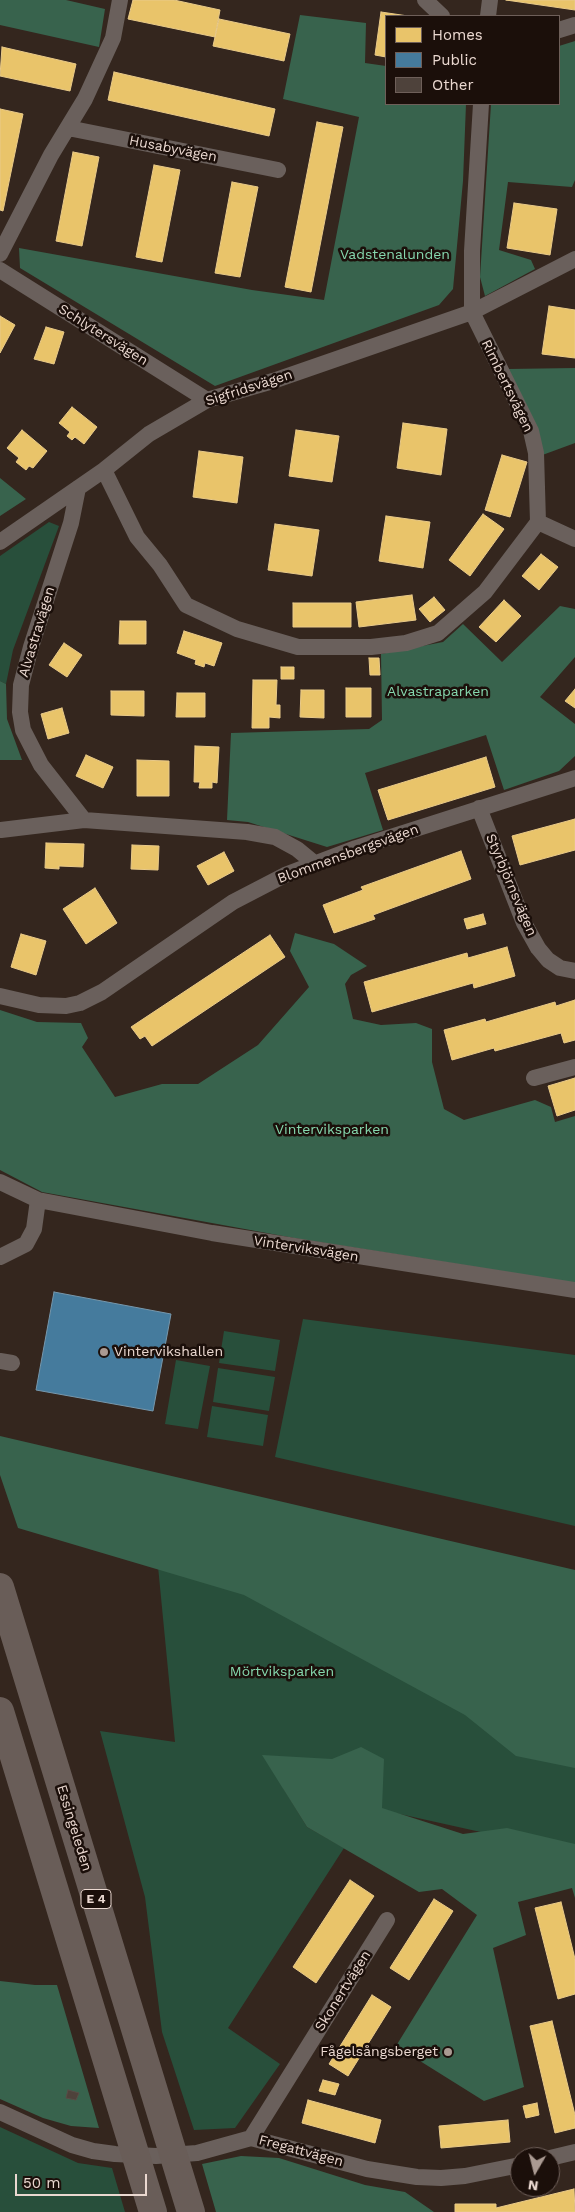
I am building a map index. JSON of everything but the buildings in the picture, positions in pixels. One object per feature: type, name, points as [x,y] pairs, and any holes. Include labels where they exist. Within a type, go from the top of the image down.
[{"type":"highway","name":"Essingeleden","points":[[0,1587],[191,2212]]},
{"type":"highway","name":"E 4","points":[[0,1711],[153,2212]]},
{"type":"street","points":[[0,254],[51,155],[85,99],[113,38],[120,0]]},
{"type":"street","points":[[425,0],[441,15]]},
{"type":"street","points":[[488,15],[490,0]]},
{"type":"street","points":[[560,30],[575,25]]},
{"type":"street","points":[[472,312],[472,251],[482,105]]},
{"type":"street","name":"Husabyvägen","points":[[68,128],[278,170]]},
{"type":"street","name":"Sigfridsvägen","points":[[0,542],[104,470],[149,434],[207,400],[272,381],[472,312],[575,259]]},
{"type":"street","name":"Schlytersvägen","points":[[0,270],[207,400]]},
{"type":"street","name":"Rimbertsvägen","points":[[472,312],[531,431],[536,453],[538,522]]},
{"type":"street","points":[[104,470],[137,536],[160,565],[186,604],[237,629],[298,647],[371,647],[406,643],[438,633],[486,592],[538,522],[575,539]]},
{"type":"street","name":"Alvastravägen","points":[[78,488],[71,522],[31,648],[22,685],[20,712],[23,730],[30,748],[84,820]]},
{"type":"street","name":"Blommensbergsvägen","points":[[0,996],[39,1005],[66,1006],[80,1003],[102,992],[233,902],[314,863],[575,778]]},
{"type":"street","name":"Styrbjörnsvägen","points":[[479,808],[524,922],[534,940],[548,960],[560,968],[575,971]]},
{"type":"street","points":[[1,830],[84,820],[247,832],[274,837],[298,849],[314,863]]},
{"type":"street","points":[[534,1078],[575,1067]]},
{"type":"street","name":"Vinterviksvägen","points":[[0,1182],[38,1200],[231,1236],[575,1290]]},
{"type":"street","points":[[0,1257],[26,1244],[34,1229],[38,1200]]},
{"type":"street","name":"Skonertvägen","points":[[251,2138],[387,1920]]},
{"type":"street","name":"Fregattvägen","points":[[0,2112],[72,2145],[93,2151],[115,2154],[156,2156],[197,2153],[251,2138],[367,2169],[417,2177],[465,2176],[510,2167]]},
{"type":"street","points":[[560,2156],[575,2152]]},
{"type":"green space","points":[[0,0],[66,0],[105,9],[99,47],[0,25]]},
{"type":"green space","name":"Vadstenalunden","points":[[300,15],[366,23],[365,63],[385,66],[385,105],[466,105],[463,181],[453,289],[439,305],[215,386],[20,268],[19,248],[252,290],[324,300],[359,117],[283,99]]},
{"type":"green space","points":[[575,41],[575,180],[572,187],[508,182],[499,250],[531,260],[535,269],[485,296],[480,277],[491,105],[560,105],[560,46]]},
{"type":"green space","points":[[575,368],[575,443],[537,457],[508,369]]},
{"type":"green space","points":[[0,478],[26,499],[0,516]]},
{"type":"green space","points":[[49,522],[59,526],[13,650],[6,684],[0,681],[0,556]]},
{"type":"green space","name":"Alvastraparken","points":[[560,606],[575,609],[575,657],[540,697],[575,724],[575,756],[559,771],[504,790],[486,735],[365,773],[383,830],[327,847],[248,822],[227,820],[231,733],[369,729],[382,720],[381,654],[443,642],[463,624],[502,662]]},
{"type":"green space","points":[[0,681],[6,684],[7,719],[22,760],[0,760]]},
{"type":"green space","name":"Vinterviksparken","points":[[295,933],[334,944],[367,966],[351,975],[345,984],[353,1019],[381,1025],[416,1023],[432,1029],[432,1062],[444,1109],[464,1120],[535,1100],[551,1107],[555,1122],[575,1116],[575,1283],[294,1238],[42,1192],[0,1170],[0,1010],[37,1022],[81,1023],[88,1038],[82,1047],[115,1097],[162,1084],[198,1084],[258,1045],[309,987],[290,951]]},
{"type":"green space","points":[[303,1319],[575,1355],[575,1526],[275,1457]]},
{"type":"green space","points":[[224,1331],[280,1340],[275,1371],[219,1363]]},
{"type":"green space","points":[[176,1360],[210,1366],[198,1429],[165,1424]]},
{"type":"green space","points":[[218,1368],[275,1377],[269,1411],[213,1402]]},
{"type":"green space","points":[[212,1406],[268,1415],[263,1446],[207,1437]]},
{"type":"green space","points":[[0,1436],[575,1570],[575,1768],[516,1756],[465,1715],[244,1595],[18,1528],[0,1475]]},
{"type":"green space","name":"Mörtviksparken","points":[[154,1525],[575,1628],[575,1853],[283,1788],[307,1827],[344,1848],[228,2028],[280,2064],[235,2128],[194,2130],[162,2032],[145,1897],[100,1731],[175,1742]]},
{"type":"green space","points":[[361,1747],[384,1759],[382,1808],[463,1834],[507,1828],[575,1844],[575,1898],[572,1888],[518,1902],[526,1935],[493,1948],[524,2087],[484,2101],[396,2046],[477,1915],[442,1889],[419,1892],[307,1827],[262,1755],[332,1759]]},
{"type":"green space","points":[[0,1981],[35,1985],[57,1985],[99,2128],[71,2126],[43,2118],[0,2099]]},
{"type":"green space","points":[[0,2127],[78,2163],[112,2168],[125,2212],[0,2212]]},
{"type":"green space","points":[[241,2156],[279,2158],[365,2185],[405,2192],[434,2212],[216,2212],[202,2164]]},
{"type":"place","name":"Vintervikshallen","points":[[104,1352]]},
{"type":"place","name":"Fågelsångsberget","points":[[448,2052]]}]
